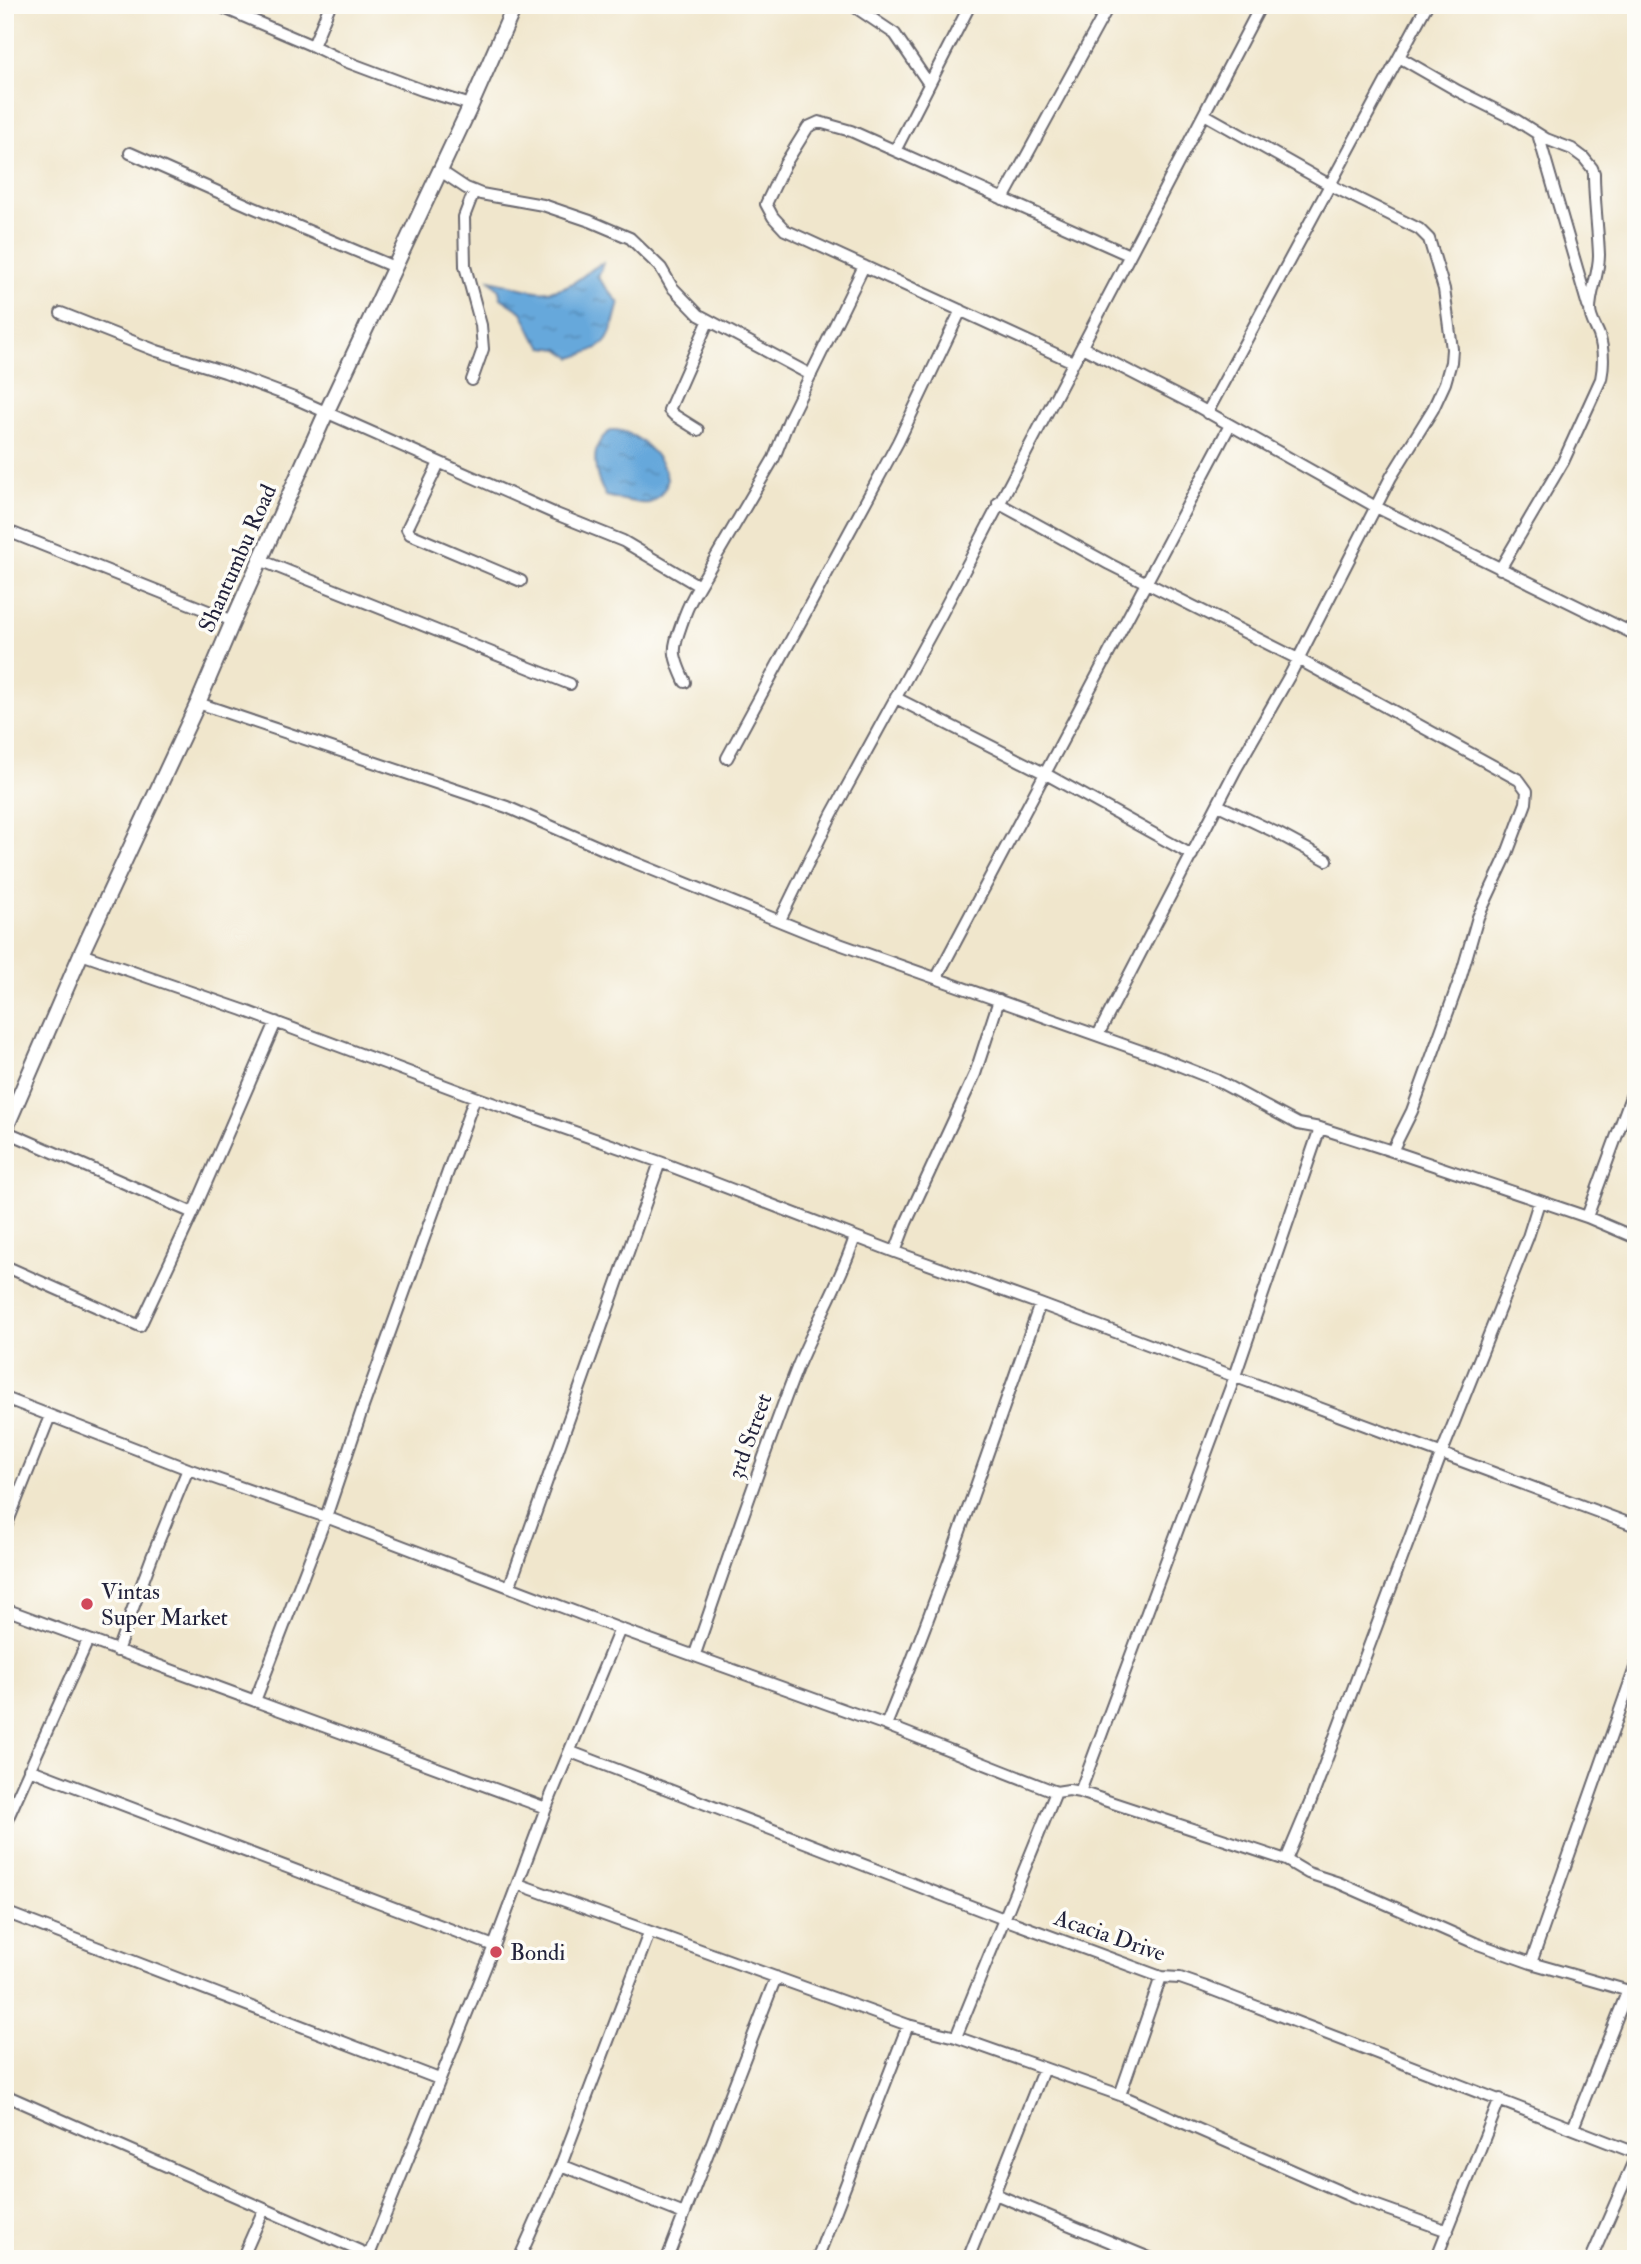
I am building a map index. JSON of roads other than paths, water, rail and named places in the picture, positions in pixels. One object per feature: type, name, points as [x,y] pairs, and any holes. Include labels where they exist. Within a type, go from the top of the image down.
[{"type":"street","points":[[217,5],[342,61],[422,90],[471,104]]},
{"type":"street","points":[[313,46],[330,5]]},
{"type":"street","name":"Shantumbu Road","points":[[5,1131],[81,954],[198,703],[326,413],[515,5]]},
{"type":"street","points":[[852,5],[895,34],[929,85]]},
{"type":"street","points":[[896,149],[970,5]]},
{"type":"street","points":[[1003,199],[1110,5]]},
{"type":"street","points":[[780,920],[832,814],[896,698],[1261,5]]},
{"type":"street","points":[[1207,413],[1427,5]]},
{"type":"street","points":[[1399,57],[1538,134],[1572,149],[1592,168],[1599,256],[1590,314]]},
{"type":"street","points":[[1098,1035],[1298,659],[1391,477],[1433,409],[1451,362],[1452,349],[1444,289],[1429,239],[1419,229],[1330,185],[1204,114]]},
{"type":"street","points":[[1073,362],[785,230],[766,204],[772,188],[808,127],[814,123],[827,123],[896,149],[1129,255]]},
{"type":"street","points":[[1500,569],[1563,463],[1595,394],[1603,367],[1602,349],[1538,134]]},
{"type":"street","points":[[130,153],[394,267]]},
{"type":"street","points":[[439,170],[474,191],[543,205],[590,220],[630,238],[661,268],[678,294],[708,322],[811,375]]},
{"type":"street","points":[[472,380],[483,349],[481,325],[465,266],[464,217],[474,191]]},
{"type":"street","points":[[685,682],[673,647],[687,606],[774,458],[864,266]]},
{"type":"street","points":[[727,758],[898,442],[961,310]]},
{"type":"street","points":[[61,313],[157,351],[271,389],[623,541],[699,586]]},
{"type":"street","points":[[698,430],[669,410],[708,322]]},
{"type":"street","points":[[1082,347],[1230,425],[1376,507],[1636,635]]},
{"type":"street","points":[[937,977],[1230,425]]},
{"type":"street","points":[[439,463],[407,529],[410,534],[521,582]]},
{"type":"street","points":[[998,503],[1145,582],[1298,659],[1519,780],[1527,791],[1526,803],[1506,859],[1478,916],[1461,976],[1412,1111],[1392,1151]]},
{"type":"street","points":[[5,530],[233,621]]},
{"type":"street","points":[[260,560],[570,684]]},
{"type":"street","points":[[896,698],[1044,773],[1192,855]]},
{"type":"street","points":[[198,703],[507,807],[626,859],[814,935],[1098,1035],[1216,1080],[1297,1124],[1320,1128],[1392,1151],[1587,1217],[1636,1238]]},
{"type":"street","points":[[1219,805],[1327,860]]},
{"type":"street","points":[[81,954],[539,1118],[1636,1526]]},
{"type":"street","points":[[895,1252],[975,1074],[999,1000]]},
{"type":"street","points":[[5,1266],[140,1326],[193,1213],[276,1022]]},
{"type":"street","points":[[1587,1217],[1636,1083]]},
{"type":"street","points":[[255,1701],[326,1517],[475,1097]]},
{"type":"street","points":[[1080,1792],[1235,1376],[1320,1128]]},
{"type":"street","points":[[5,1131],[193,1213]]},
{"type":"street","points":[[510,1585],[660,1163]]},
{"type":"street","points":[[1286,1860],[1539,1202]]},
{"type":"street","name":"3rd Street","points":[[695,1654],[760,1465],[806,1346],[844,1270],[855,1237]]},
{"type":"street","points":[[886,1726],[915,1656],[1040,1304]]},
{"type":"street","points":[[5,1398],[188,1469],[510,1585],[620,1629],[695,1654],[1056,1792],[1080,1792],[1286,1860],[1308,1873],[1339,1883],[1475,1943],[1531,1963],[1632,1992],[1573,2128]]},
{"type":"street","points":[[5,1529],[50,1416]]},
{"type":"street","points":[[117,1651],[188,1469]]},
{"type":"street","points":[[5,1609],[546,1808]]},
{"type":"street","points":[[5,2095],[374,2257],[439,2079],[620,1629]]},
{"type":"street","points":[[5,1824],[88,1640]]},
{"type":"street","points":[[1531,1963],[1636,1665]]},
{"type":"street","name":"Acacia Drive","points":[[571,1752],[1003,1919],[1161,1977],[1180,1978],[1203,1986],[1636,2154]]},
{"type":"street","points":[[29,1769],[494,1946]]},
{"type":"street","points":[[956,2037],[1056,1792]]},
{"type":"street","points":[[518,1884],[908,2025],[956,2037],[1120,2095],[1355,2198],[1448,2231]]},
{"type":"street","points":[[5,1912],[439,2079]]},
{"type":"street","points":[[519,2259],[561,2165],[649,1933]]},
{"type":"street","points":[[667,2259],[776,1977]]},
{"type":"street","points":[[1120,2095],[1161,1977]]},
{"type":"street","points":[[817,2259],[908,2025]]},
{"type":"street","points":[[968,2259],[1044,2068]]},
{"type":"street","points":[[1436,2259],[1500,2099]]},
{"type":"street","points":[[1591,2259],[1636,2154]]},
{"type":"street","points":[[561,2165],[684,2214]]},
{"type":"street","points":[[995,2194],[1152,2259]]},
{"type":"street","points":[[242,2259],[264,2209]]},
{"type":"water","points":[[603,263],[598,278],[619,303],[610,334],[602,345],[572,358],[559,349],[543,347],[534,337],[522,312],[501,298],[498,288],[490,280],[530,290],[549,291],[571,284]]},
{"type":"water","points":[[612,430],[638,439],[660,461],[667,483],[662,493],[653,501],[641,503],[606,496],[598,479],[595,461],[599,443]]},
{"type":"place","name":"Vintas Super Market","points":[[87,1604]]},
{"type":"place","name":"Bondi","points":[[496,1952]]}]
